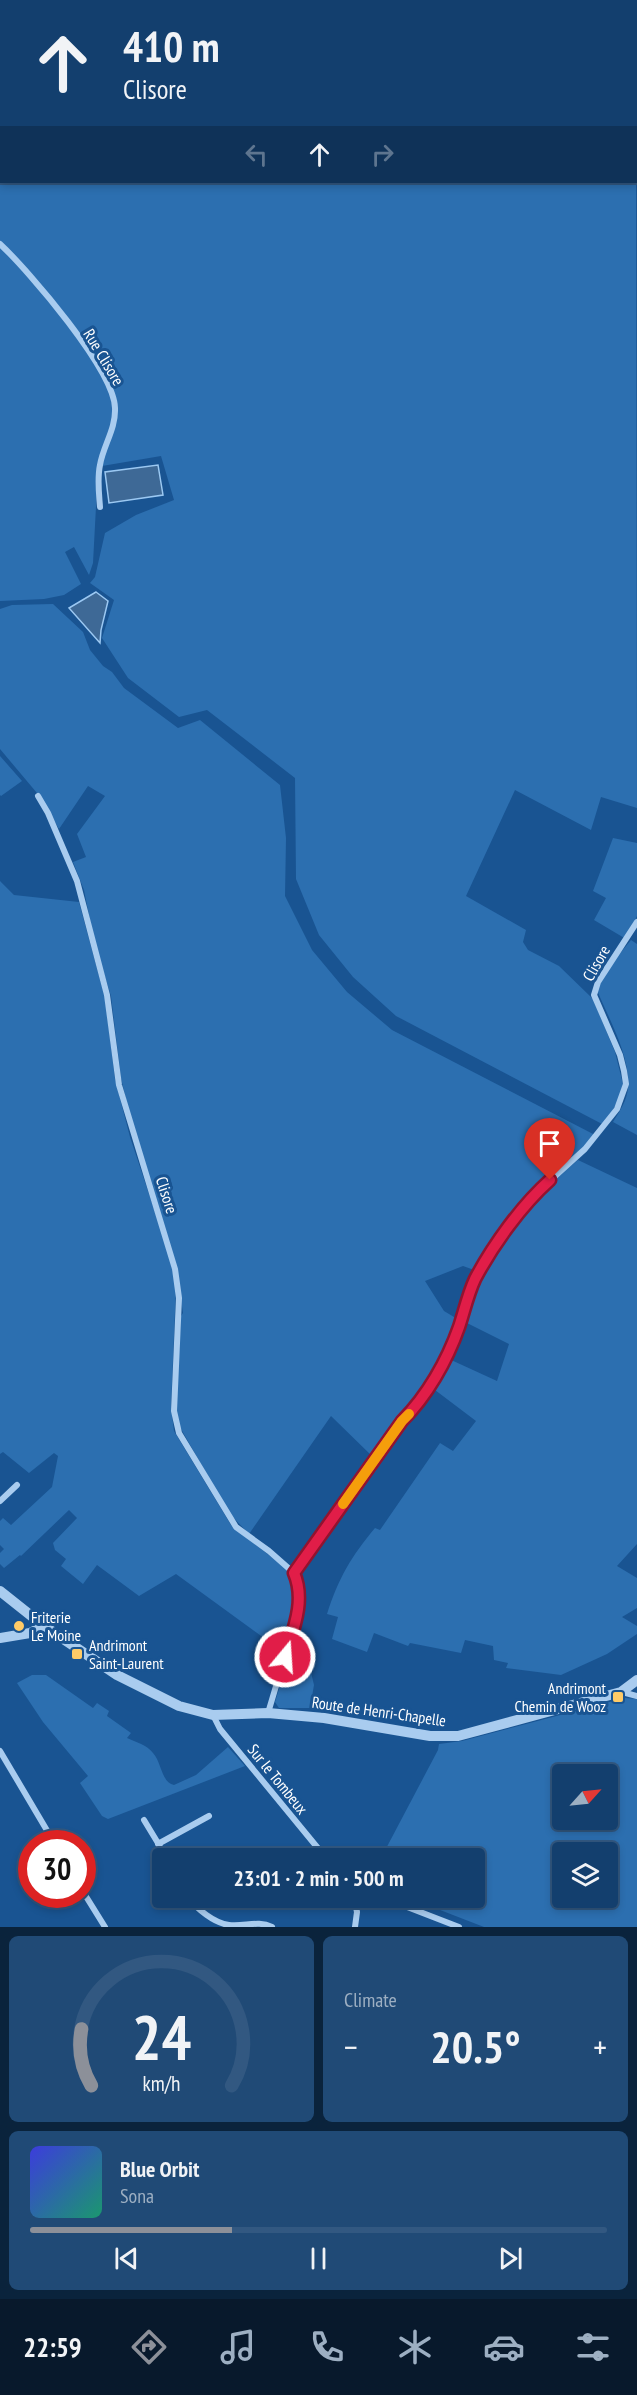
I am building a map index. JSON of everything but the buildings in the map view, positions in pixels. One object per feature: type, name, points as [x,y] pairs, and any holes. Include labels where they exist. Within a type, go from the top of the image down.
[{"type":"street","name":"Rue Clisore","points":[[0,244],[18,261],[70,327],[91,355],[111,390],[115,405],[115,418],[100,463],[100,507]]},
{"type":"street","name":"Clisore","points":[[38,796],[48,813],[77,881],[107,995],[119,1085],[175,1269],[179,1298],[174,1398],[179,1433],[236,1527],[294,1573],[435,1378],[458,1331],[475,1280],[490,1255],[533,1196],[585,1149],[617,1109],[626,1084],[624,1071],[620,1055],[594,995],[598,981],[637,922]]},
{"type":"street","points":[[0,1501],[17,1485]]},
{"type":"street","points":[[268,1713],[298,1612],[300,1591],[294,1573]]},
{"type":"street","name":"Route de Henri-Chapelle","points":[[0,1591],[44,1626],[117,1675],[179,1706],[213,1714],[268,1713],[324,1718],[430,1736],[458,1736],[621,1692],[637,1680]]},
{"type":"street","points":[[0,1638],[30,1633],[44,1626]]},
{"type":"street","points":[[621,1692],[637,1696]]},
{"type":"street","name":"Sur le Tombeux","points":[[213,1714],[220,1729],[318,1848]]},
{"type":"street","points":[[0,1751],[47,1830]]},
{"type":"street","points":[[158,1844],[209,1816]]},
{"type":"street","points":[[144,1820],[160,1848]]},
{"type":"street","points":[[93,1908],[105,1927]]},
{"type":"street","points":[[197,1908],[228,1926],[263,1923],[272,1927]]},
{"type":"street","points":[[355,1927],[356,1908]]},
{"type":"street","points":[[410,1908],[459,1927]]},
{"type":"shaded area","points":[[0,183],[636,183],[637,808],[601,797],[591,830],[515,790],[466,896],[526,930],[523,942],[528,950],[559,966],[593,999],[615,1052],[623,1084],[618,1101],[604,1125],[396,1016],[353,977],[319,935],[296,879],[295,778],[207,710],[179,717],[128,678],[102,638],[114,600],[90,583],[95,577],[105,533],[136,515],[174,500],[161,456],[102,466],[98,469],[93,563],[89,575],[74,547],[65,552],[81,584],[64,595],[44,599],[0,601]]},
{"type":"shaded area","points":[[158,465],[163,495],[109,503],[105,472]]},
{"type":"shaded area","points":[[96,592],[108,601],[100,643],[69,608]]},
{"type":"shaded area","points":[[53,604],[83,632],[90,650],[124,688],[178,728],[200,720],[280,785],[286,838],[285,896],[312,950],[347,992],[392,1030],[595,1135],[582,1150],[527,1199],[477,1271],[463,1266],[425,1281],[444,1311],[459,1320],[428,1385],[392,1429],[373,1457],[331,1416],[249,1534],[229,1513],[177,1422],[181,1316],[183,1313],[175,1261],[134,1133],[121,1078],[111,996],[95,945],[84,890],[73,862],[86,857],[77,834],[105,796],[88,786],[59,829],[42,799],[0,749],[0,609],[12,605]]},
{"type":"shaded area","points":[[0,756],[22,781],[1,796],[0,795]]},
{"type":"shaded area","points":[[613,838],[637,843],[637,916],[626,939],[594,920],[606,898],[593,891]]},
{"type":"shaded area","points":[[0,881],[14,895],[79,902],[105,998],[115,1079],[130,1137],[169,1254],[176,1288],[171,1407],[174,1431],[231,1525],[289,1571],[294,1581],[296,1611],[283,1652],[176,1574],[139,1596],[97,1565],[83,1584],[61,1566],[66,1559],[55,1550],[53,1543],[77,1518],[69,1510],[21,1556],[4,1568],[0,1564],[0,1553],[4,1549],[0,1545],[0,1521],[3,1518],[11,1525],[52,1487],[58,1456],[54,1453],[29,1473],[3,1452],[0,1454]]},
{"type":"shaded area","points":[[631,940],[637,944],[637,1135],[613,1122],[626,1097],[628,1075],[618,1038],[597,990],[607,969]]},
{"type":"shaded area","points":[[578,1160],[637,1188],[637,1544],[617,1566],[637,1578],[637,1608],[622,1617],[637,1626],[637,1634],[607,1654],[561,1675],[506,1668],[508,1663],[494,1660],[493,1646],[465,1640],[461,1653],[410,1643],[408,1646],[374,1633],[367,1652],[332,1639],[338,1617],[327,1614],[336,1589],[352,1558],[375,1528],[380,1530],[440,1443],[453,1451],[476,1421],[435,1390],[449,1359],[497,1381],[509,1344],[463,1321],[477,1281],[492,1254],[547,1184]]},
{"type":"shaded area","points":[[308,1660],[314,1685],[310,1708],[279,1708],[275,1702],[286,1666],[293,1661]]},
{"type":"shaded area","points":[[32,1675],[46,1675],[93,1708],[97,1703],[109,1711],[107,1716],[131,1733],[127,1738],[151,1750],[166,1780],[174,1785],[196,1775],[228,1747],[245,1766],[108,1819],[102,1816],[80,1783],[88,1776],[43,1722],[17,1683]]},
{"type":"shaded area","points":[[625,1698],[637,1699],[637,1927],[484,1927],[435,1908],[485,1908],[485,1848],[386,1848],[438,1750],[439,1744],[462,1741]]},
{"type":"slow traffic","points":[[343,1504],[409,1414]]},
{"type":"place","name":"Friterie Le Moine","points":[[19,1626]]},
{"type":"place","name":"Andrimont Saint-Laurent","points":[[77,1654]]},
{"type":"place","name":"Andrimont Chemin de Wooz","points":[[618,1697]]},
{"type":"route","points":[[285,1657],[298,1612],[300,1591],[294,1573],[435,1378],[458,1331],[475,1280],[521,1211],[550,1180]]}]
